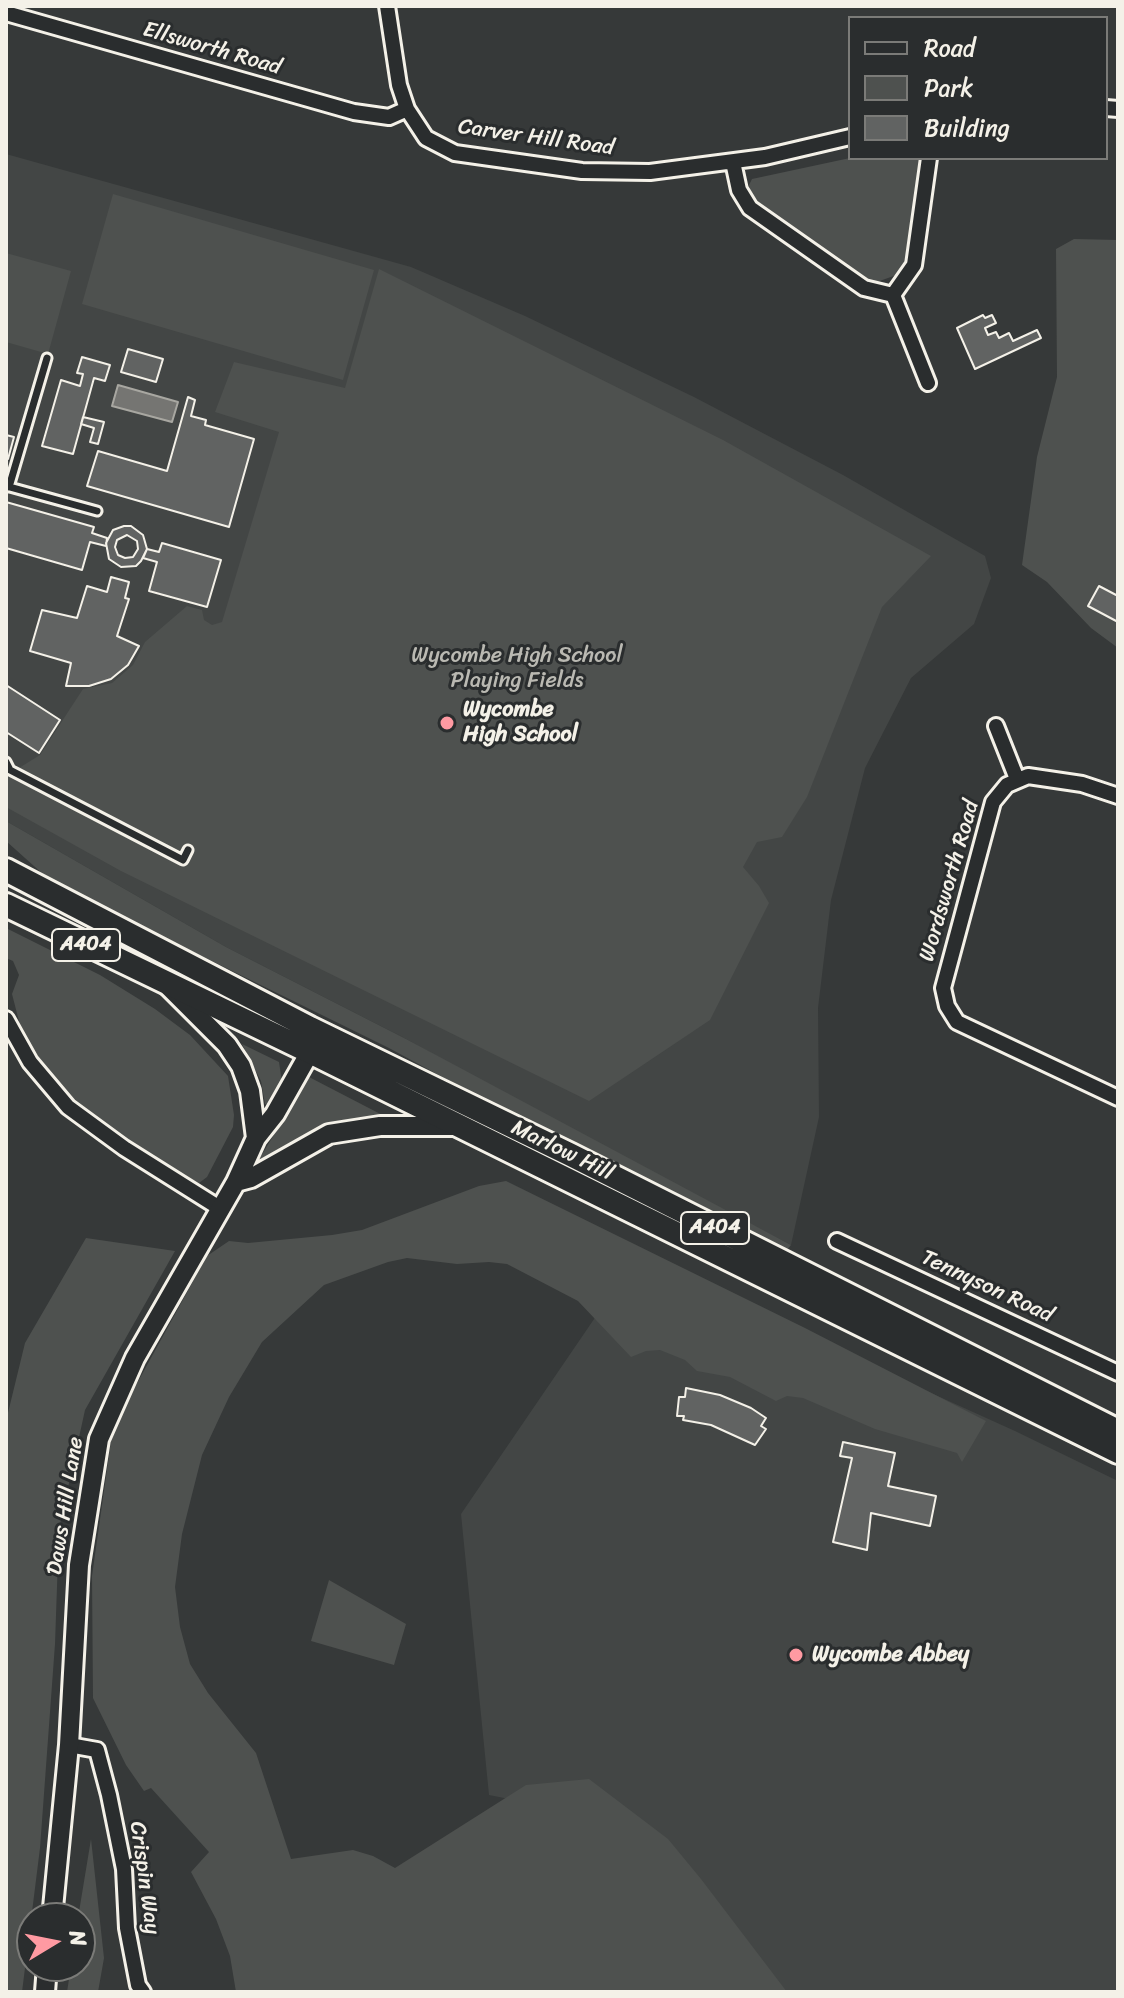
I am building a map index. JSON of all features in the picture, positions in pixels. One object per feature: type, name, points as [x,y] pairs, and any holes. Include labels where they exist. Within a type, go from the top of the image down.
[{"type":"main road","name":"Marlow Hill","points":[[6,870],[310,1028],[571,1155],[1118,1431]]},
{"type":"main road","name":"Marlow Hill","points":[[6,905],[1118,1452]]},
{"type":"street","name":"Carver Hill Road","points":[[387,6],[399,85],[407,109],[426,138],[455,153],[582,171],[650,172],[733,162],[848,137]]},
{"type":"street","name":"Ellsworth Road","points":[[6,13],[354,112],[389,117],[407,109]]},
{"type":"street","points":[[893,295],[914,265],[929,160]]},
{"type":"street","points":[[733,162],[739,190],[750,208],[864,288],[893,295]]},
{"type":"street","points":[[893,295],[928,383]]},
{"type":"street","points":[[996,726],[1017,779],[1028,776],[1082,784],[1118,796]]},
{"type":"street","name":"Wordsworth Road","points":[[1017,779],[1007,785],[993,802],[945,974],[944,999],[957,1022],[1118,1098]]},
{"type":"street","points":[[166,984],[227,1045],[241,1066],[250,1091],[256,1138]]},
{"type":"street","points":[[6,1019],[30,1062],[68,1107],[124,1148],[221,1209]]},
{"type":"street","name":"Daws Hill Lane","points":[[54,1902],[69,1745],[79,1565],[99,1439],[135,1358],[236,1182],[256,1138],[275,1114],[310,1052],[310,1028]]},
{"type":"street","points":[[236,1182],[251,1178],[329,1134],[380,1126],[457,1126]]},
{"type":"street","name":"Tennyson Road","points":[[837,1241],[1118,1373]]},
{"type":"street","name":"Crispin Way","points":[[69,1745],[97,1750],[124,1869],[127,1928],[138,1985],[143,1992]]},
{"type":"lane","points":[[47,358],[7,486],[97,511]]},
{"type":"lane","points":[[6,762],[10,770],[183,860],[188,850]]},
{"type":"shaded area","name":"Wycombe High School Playing Fields","points":[[6,154],[411,267],[525,316],[694,397],[843,475],[985,556],[991,578],[974,624],[911,678],[865,768],[831,900],[818,1008],[819,1117],[791,1245],[549,1119],[408,1040],[226,947],[6,821]]},
{"type":"shaded area","points":[[118,385],[178,402],[172,422],[112,406]]},
{"type":"shaded area","name":"Wycombe Abbey","points":[[635,1259],[1015,1431],[1118,1481],[1118,1992],[720,1992],[630,1823],[489,1795],[461,1514]]},
{"type":"green space","points":[[848,158],[922,160],[924,165],[911,261],[902,273],[874,283],[865,282],[756,204],[749,185],[752,179]]},
{"type":"green space","points":[[113,194],[374,270],[343,380],[82,304]]},
{"type":"green space","points":[[1074,239],[1118,240],[1118,648],[1091,628],[1047,582],[1022,565],[1037,457],[1057,377],[1056,249]]},
{"type":"green space","points":[[6,253],[71,271],[48,354],[6,342]]},
{"type":"green space","name":"Wycombe High School Playing Fields","points":[[379,269],[723,440],[931,556],[882,607],[807,797],[782,837],[757,842],[743,867],[769,903],[710,1020],[589,1101],[121,871],[6,807],[6,776],[40,755],[83,689],[112,683],[133,665],[145,642],[187,606],[202,610],[204,620],[212,625],[222,622],[279,432],[215,412],[234,362],[345,388]]},
{"type":"green space","points":[[6,821],[226,947],[408,1040],[791,1245],[787,1250],[503,1110],[389,1048],[100,906],[44,875],[6,841]]},
{"type":"green space","points":[[6,928],[100,975],[155,1009],[190,1035],[228,1076],[233,1127],[207,1177],[199,1183],[169,1169],[76,1105],[43,1073],[22,1033],[12,994],[19,975],[13,961],[6,958]]},
{"type":"green space","points":[[242,1044],[279,1062],[282,1082],[269,1105],[265,1104],[261,1081]]},
{"type":"green space","points":[[309,1077],[390,1119],[255,1166]]},
{"type":"green space","points":[[506,1181],[986,1421],[962,1462],[957,1453],[875,1429],[803,1398],[787,1396],[776,1401],[730,1377],[697,1371],[685,1360],[660,1350],[631,1357],[578,1301],[507,1264],[457,1264],[407,1258],[388,1262],[324,1285],[262,1342],[229,1397],[202,1455],[182,1534],[175,1587],[180,1627],[190,1664],[208,1693],[256,1753],[291,1859],[353,1850],[395,1868],[526,1785],[589,1779],[668,1839],[787,1992],[236,1992],[230,1956],[216,1919],[191,1872],[209,1852],[151,1788],[144,1791],[126,1765],[93,1698],[92,1576],[113,1427],[207,1256],[229,1241],[248,1243],[362,1230],[479,1186]]},
{"type":"green space","points":[[86,1238],[175,1251],[85,1410],[59,1529],[55,1644],[33,1902],[16,1902],[16,1982],[23,1982],[22,1992],[6,1992],[6,1421],[25,1343]]},
{"type":"green space","points":[[329,1580],[406,1624],[394,1665],[311,1641]]},
{"type":"green space","points":[[91,1839],[104,1958],[98,1992],[67,1992],[69,1982],[96,1982],[96,1902],[81,1902]]},
{"type":"building","points":[[983,315],[985,318],[992,315],[996,323],[985,328],[988,335],[996,332],[999,338],[1009,333],[1013,341],[1037,330],[1041,338],[975,369],[957,328]]},
{"type":"building","points":[[128,349],[163,359],[156,382],[121,372]]},
{"type":"building","points":[[82,357],[110,365],[105,381],[94,378],[73,454],[42,446],[61,380],[80,386],[83,374],[77,373]]},
{"type":"building","points":[[188,397],[195,400],[191,416],[206,420],[205,425],[254,439],[229,527],[87,486],[98,451],[167,471]]},
{"type":"building","points":[[83,417],[104,422],[98,444],[90,442],[94,428],[81,424]]},
{"type":"building","points":[[6,435],[14,437],[8,459],[6,458]]},
{"type":"building","points":[[6,502],[94,527],[92,533],[107,538],[106,546],[90,542],[82,570],[6,548]]},
{"type":"building","points":[[131,526],[143,535],[147,549],[136,566],[121,567],[109,559],[106,543],[113,530]],"holes":[[[127,535],[137,541],[138,549],[133,557],[118,555],[115,547],[117,540]]]},
{"type":"building","points":[[162,543],[221,560],[207,607],[149,591],[157,562],[143,558],[147,549],[159,552]]},
{"type":"building","points":[[111,577],[129,582],[125,598],[129,599],[117,636],[139,646],[128,665],[111,679],[89,686],[66,686],[71,663],[30,651],[42,610],[77,618],[87,586],[107,592]]},
{"type":"building","points":[[1099,586],[1118,596],[1118,622],[1088,606]]},
{"type":"building","points":[[6,685],[60,720],[39,753],[6,732]]},
{"type":"building","points":[[686,1388],[720,1395],[751,1408],[766,1418],[761,1426],[766,1429],[755,1445],[711,1425],[683,1420],[684,1416],[677,1416],[679,1397],[685,1397]]},
{"type":"building","points":[[843,1442],[895,1453],[888,1486],[936,1496],[930,1526],[871,1513],[867,1550],[833,1542],[852,1458],[840,1456]]},
{"type":"place","name":"Wycombe High School","points":[[447,723]]},
{"type":"place","name":"Wycombe Abbey","points":[[796,1655]]}]
